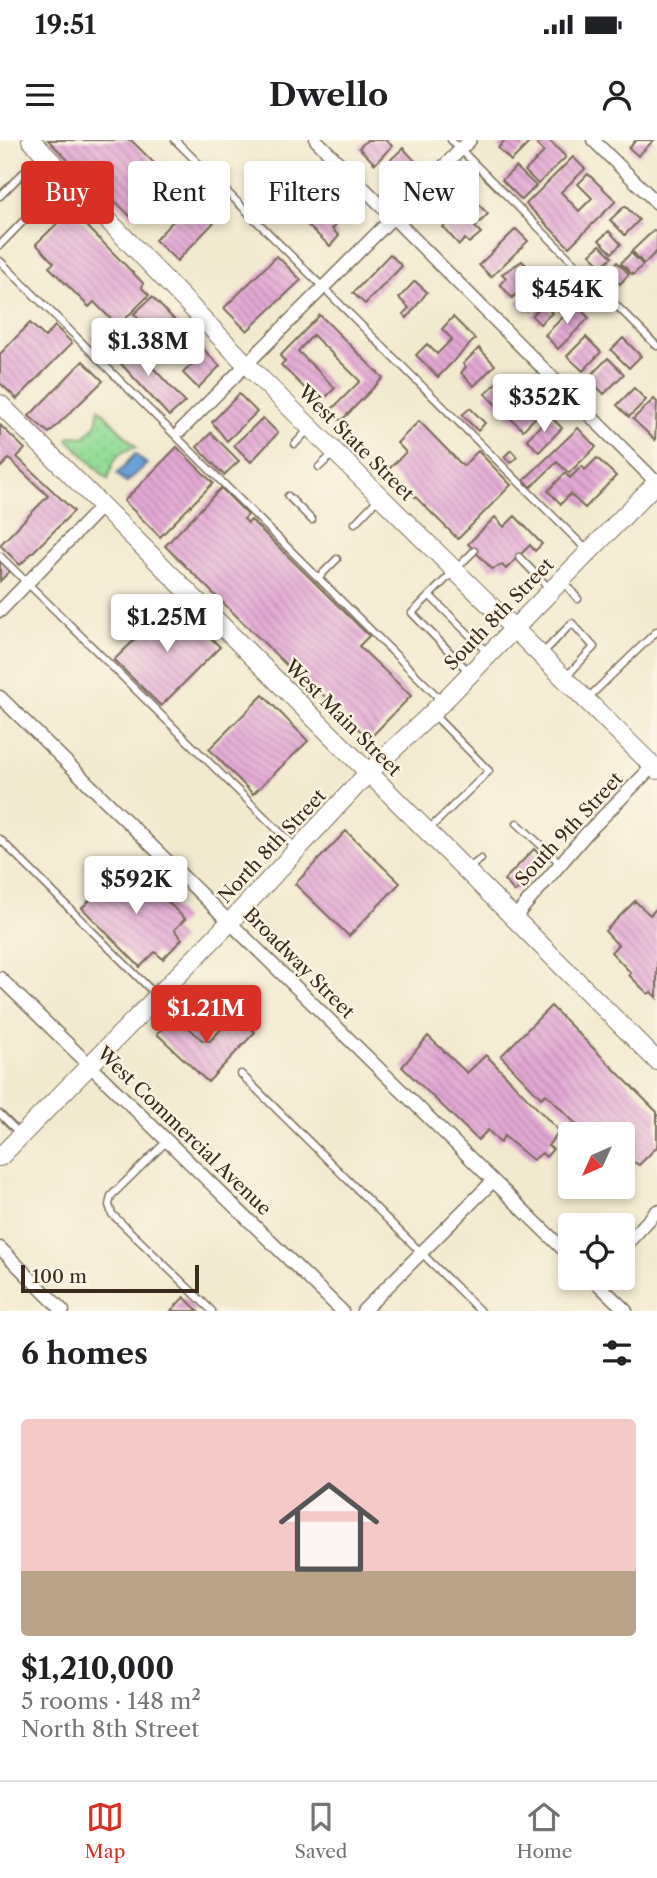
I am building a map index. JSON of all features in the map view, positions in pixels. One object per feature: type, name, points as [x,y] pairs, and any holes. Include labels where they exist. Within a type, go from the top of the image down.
[{"type":"street","points":[[316,140],[379,204]]},
{"type":"street","points":[[593,140],[657,203]]},
{"type":"street","points":[[444,161],[460,143]]},
{"type":"street","name":"West State Street","points":[[37,146],[51,161]]},
{"type":"street","name":"West State Street","points":[[111,224],[247,365],[655,768]]},
{"type":"street","points":[[181,430],[387,224]]},
{"type":"street","points":[[399,224],[657,483]]},
{"type":"street","name":"West Main Street","points":[[0,404],[657,1060]]},
{"type":"street","name":"South 8th Street","points":[[368,773],[471,673],[657,483]]},
{"type":"street","points":[[0,611],[102,506]]},
{"type":"street","name":"Broadway Street","points":[[0,697],[558,1244]]},
{"type":"street","name":"South 9th Street","points":[[514,918],[560,863],[655,768]]},
{"type":"street","name":"North 8th Street","points":[[0,1157],[230,922],[368,773]]},
{"type":"street","name":"West Commercial Avenue","points":[[0,978],[342,1311]]},
{"type":"street","points":[[363,1311],[494,1181]]},
{"type":"street","points":[[635,1235],[657,1211]]},
{"type":"street","points":[[0,1248],[63,1311]]},
{"type":"street","points":[[606,1290],[626,1311]]},
{"type":"lane","points":[[175,140],[589,552]]},
{"type":"lane","points":[[460,143],[657,346]]},
{"type":"lane","points":[[0,197],[37,146]]},
{"type":"lane","points":[[0,245],[21,223]]},
{"type":"lane","points":[[0,261],[318,578],[437,707],[489,771],[427,831]]},
{"type":"lane","points":[[295,444],[311,427]]},
{"type":"lane","points":[[318,467],[335,452]]},
{"type":"lane","points":[[288,496],[312,520]]},
{"type":"lane","points":[[355,523],[381,497]]},
{"type":"lane","points":[[471,673],[412,613],[474,551]]},
{"type":"lane","points":[[0,555],[298,850]]},
{"type":"lane","points":[[519,556],[578,599]]},
{"type":"lane","points":[[318,578],[337,559]]},
{"type":"lane","points":[[430,596],[489,654]]},
{"type":"lane","points":[[541,655],[572,623],[594,647],[564,678]]},
{"type":"lane","points":[[586,700],[657,631]]},
{"type":"lane","points":[[517,822],[560,863]]},
{"type":"lane","points":[[0,839],[157,996]]},
{"type":"lane","points":[[466,870],[481,859]]},
{"type":"lane","points":[[241,1073],[481,1311]]},
{"type":"lane","points":[[0,1114],[21,1135]]},
{"type":"lane","points":[[167,1141],[111,1196],[109,1205],[112,1214],[212,1311]]},
{"type":"green space","points":[[99,408],[136,447],[119,454],[108,480],[68,439],[71,436],[84,437],[96,425]]},
{"type":"water","points":[[135,454],[147,464],[126,483],[117,474]]},
{"type":"building","points":[[48,140],[131,140],[152,161],[128,161],[128,214],[114,200],[114,161],[69,161]]},
{"type":"building","points":[[367,140],[386,140],[392,146],[375,164],[359,148]]},
{"type":"building","points":[[505,140],[532,140],[511,161],[498,148]]},
{"type":"building","points":[[543,140],[549,140],[566,157],[538,184],[525,171],[544,152],[537,145]]},
{"type":"building","points":[[636,140],[654,140],[638,156],[629,148]]},
{"type":"building","points":[[403,148],[415,161],[389,161]]},
{"type":"building","points":[[573,157],[585,169],[561,192],[579,211],[592,198],[578,184],[588,174],[616,201],[569,247],[526,204]]},
{"type":"building","points":[[516,167],[536,186],[522,200],[502,180]]},
{"type":"building","points":[[479,205],[488,214],[479,223]]},
{"type":"building","points":[[625,206],[639,220],[625,235],[610,220]]},
{"type":"building","points":[[57,224],[85,224],[143,283],[142,288],[149,295],[99,345],[92,338],[111,319],[94,302],[89,307],[49,267],[54,263],[36,244]]},
{"type":"building","points":[[170,224],[212,224],[177,261],[155,240]]},
{"type":"building","points":[[306,224],[337,224],[332,229],[339,236],[330,246]]},
{"type":"building","points":[[446,224],[478,224],[475,227],[481,233],[469,243],[465,239],[459,245],[443,227]]},
{"type":"building","points":[[516,229],[528,241],[491,277],[479,265]]},
{"type":"building","points":[[654,230],[657,234],[657,251],[644,264],[632,251]]},
{"type":"building","points":[[609,231],[621,244],[612,253],[599,240]]},
{"type":"building","points":[[600,245],[612,257],[602,266],[590,254]]},
{"type":"building","points":[[631,253],[643,265],[633,275],[621,263]]},
{"type":"building","points":[[390,254],[402,266],[365,304],[353,293]]},
{"type":"building","points":[[277,256],[301,280],[247,331],[224,308]]},
{"type":"building","points":[[522,261],[536,275],[512,298],[500,284],[506,278],[502,274]]},
{"type":"building","points":[[617,262],[629,274],[620,284],[607,272]]},
{"type":"building","points":[[547,272],[556,281],[544,293],[535,284]]},
{"type":"building","points":[[415,281],[427,292],[407,318],[403,314],[409,308],[399,298]]},
{"type":"building","points":[[561,287],[569,295],[558,306],[550,298]]},
{"type":"building","points":[[529,291],[537,299],[526,311],[517,303]]},
{"type":"building","points":[[152,297],[220,366],[198,388],[183,373],[193,363],[163,344],[134,314]]},
{"type":"building","points":[[543,304],[552,313],[540,324],[532,316]]},
{"type":"building","points":[[576,304],[589,318],[558,349],[545,335]]},
{"type":"building","points":[[320,315],[383,378],[341,421],[330,411],[360,381],[313,335],[298,351],[335,388],[320,403],[281,365],[285,361],[280,356]]},
{"type":"building","points":[[453,317],[475,339],[438,377],[416,355],[427,344],[437,354],[452,339],[442,329]]},
{"type":"building","points":[[30,323],[45,337],[55,326],[72,343],[17,399],[0,383],[0,354]]},
{"type":"building","points":[[586,337],[601,352],[583,371],[567,356]]},
{"type":"building","points":[[623,338],[641,356],[629,368],[611,350]]},
{"type":"building","points":[[127,340],[185,402],[169,416],[112,354]]},
{"type":"building","points":[[479,348],[495,365],[474,386],[461,373],[466,367],[463,364]]},
{"type":"building","points":[[608,358],[624,374],[604,394],[588,378]]},
{"type":"building","points":[[83,361],[103,381],[49,433],[29,416]]},
{"type":"building","points":[[504,375],[518,390],[499,408],[485,394]]},
{"type":"building","points":[[634,388],[646,400],[629,417],[617,405]]},
{"type":"building","points":[[239,394],[257,412],[227,441],[212,422]]},
{"type":"building","points":[[526,396],[541,412],[523,430],[507,415]]},
{"type":"building","points":[[654,399],[657,402],[655,440],[633,419]]},
{"type":"building","points":[[470,408],[485,423],[478,431],[462,415]]},
{"type":"building","points":[[550,416],[562,428],[539,452],[527,439]]},
{"type":"building","points":[[263,418],[278,433],[251,462],[234,445]]},
{"type":"building","points":[[419,421],[463,466],[478,451],[511,485],[458,539],[388,470],[406,452],[397,443]]},
{"type":"building","points":[[0,425],[25,449],[17,457],[74,511],[20,565],[0,545],[48,496],[9,459],[0,468]]},
{"type":"building","points":[[578,428],[596,447],[569,473],[557,462],[531,487],[524,480]]},
{"type":"building","points":[[211,433],[239,461],[224,475],[197,447]]},
{"type":"building","points":[[177,447],[213,483],[160,537],[124,501]]},
{"type":"building","points":[[511,450],[517,457],[511,463],[504,457]]},
{"type":"building","points":[[597,458],[616,476],[585,508],[570,494],[561,504],[548,491],[565,473],[570,478],[582,466],[585,470]]},
{"type":"building","points":[[221,488],[248,515],[244,519],[248,523],[251,520],[369,636],[359,646],[411,696],[369,739],[316,688],[313,691],[165,546]]},
{"type":"building","points":[[515,516],[542,544],[535,551],[530,545],[506,569],[502,565],[492,569],[468,544],[495,517],[504,527]]},
{"type":"building","points":[[0,561],[10,571],[0,581]]},
{"type":"building","points":[[174,601],[220,647],[161,706],[114,660]]},
{"type":"building","points":[[263,695],[308,741],[253,794],[209,749]]},
{"type":"building","points":[[346,831],[400,883],[349,936],[295,884]]},
{"type":"building","points":[[534,849],[546,861],[515,892],[504,880]]},
{"type":"building","points":[[128,862],[185,919],[174,930],[182,939],[163,959],[155,952],[140,967],[82,908]]},
{"type":"building","points":[[635,901],[650,915],[657,908],[657,998],[651,992],[648,994],[629,975],[631,973],[611,952],[618,945],[605,931]]},
{"type":"building","points":[[551,1006],[657,1112],[657,1147],[639,1165],[635,1163],[635,1122],[574,1122],[546,1094],[541,1098],[501,1056]]},
{"type":"building","points":[[236,1014],[255,1032],[208,1082],[157,1034],[175,1015],[202,1040],[210,1041]]},
{"type":"building","points":[[428,1036],[467,1073],[486,1055],[558,1130],[548,1146],[553,1149],[546,1157],[542,1153],[533,1160],[504,1136],[500,1143],[488,1130],[478,1140],[402,1067]]},
{"type":"building","points":[[184,1297],[198,1311],[171,1311]]}]
